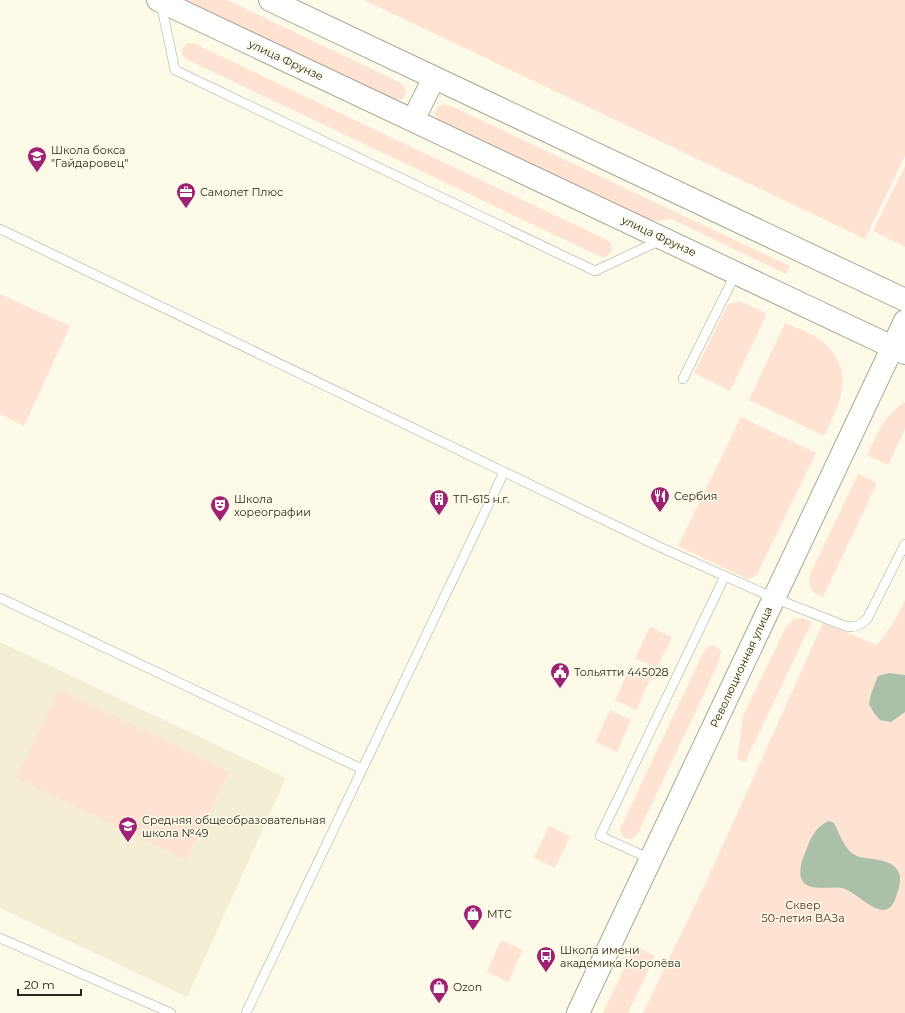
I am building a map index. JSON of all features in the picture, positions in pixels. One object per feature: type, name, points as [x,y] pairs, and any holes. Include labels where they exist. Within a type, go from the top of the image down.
[{"type":"main road","points":[[270,0],[905,300]]},
{"type":"main road","name":"улица Фрунзе","points":[[160,1],[899,350]]},
{"type":"main road","points":[[413,120],[434,78]]},
{"type":"main road","name":"Революционная улица","points":[[578,1013],[774,598],[899,350],[905,321]]},
{"type":"lane","points":[[160,1],[176,70],[595,271],[664,238]]},
{"type":"lane","points":[[0,229],[662,548],[774,598],[845,626],[853,628],[859,626],[867,619],[905,544]]},
{"type":"lane","points":[[684,379],[736,273]]},
{"type":"lane","points":[[246,1013],[504,472]]},
{"type":"lane","points":[[651,859],[600,836],[725,576]]},
{"type":"lane","points":[[0,598],[362,769]]},
{"type":"lane","points":[[0,938],[171,1013]]},
{"type":"shaded area","name":"Средняя общеобразовательная школа №49","points":[[0,642],[286,778],[187,997],[0,908]]},
{"type":"shaded area","points":[[889,673],[905,675],[905,712],[891,722],[880,720],[869,704],[878,676]]},
{"type":"shaded area","points":[[829,821],[834,823],[844,843],[853,854],[864,858],[884,861],[895,867],[900,876],[900,882],[892,906],[886,910],[879,909],[842,888],[816,888],[804,883],[800,870],[802,861],[813,836],[821,826]]},
{"type":"green space","points":[[183,0],[227,0],[399,82],[406,90],[406,93],[402,99],[391,99]]},
{"type":"green space","points":[[364,0],[905,0],[905,156],[865,239]]},
{"type":"green space","points":[[188,43],[193,43],[609,241],[612,248],[611,252],[606,257],[601,257],[186,59],[182,55],[182,49]]},
{"type":"green space","points":[[444,104],[790,266],[786,274],[671,219],[654,221],[640,217],[440,121],[434,113],[439,106]]},
{"type":"green space","points":[[905,166],[905,247],[873,231]]},
{"type":"green space","points":[[0,294],[70,326],[24,426],[0,414]]},
{"type":"green space","points":[[740,301],[767,314],[730,391],[694,373],[728,304]]},
{"type":"green space","points":[[785,323],[811,334],[823,342],[834,354],[840,364],[842,375],[841,396],[824,436],[749,400]]},
{"type":"green space","points":[[905,402],[905,429],[888,465],[867,455],[886,419]]},
{"type":"green space","points":[[741,417],[816,453],[757,574],[752,578],[747,579],[678,546]]},
{"type":"green space","points":[[858,474],[877,483],[823,597],[813,592],[809,584],[810,575]]},
{"type":"green space","name":"Сквер 50-летия ВАЗа","points":[[905,600],[905,1013],[643,1013],[709,876],[823,623],[877,645],[895,620]]},
{"type":"green space","points":[[803,618],[812,622],[745,762],[737,759],[743,716],[786,627],[794,619]]},
{"type":"green space","points":[[650,627],[672,637],[657,668],[635,658]]},
{"type":"green space","points":[[712,645],[720,649],[721,652],[718,664],[637,835],[631,839],[624,838],[620,831],[621,827],[703,653]]},
{"type":"green space","points":[[630,668],[651,678],[636,710],[615,700]]},
{"type":"green space","points":[[59,689],[229,772],[186,860],[16,778]]},
{"type":"green space","points":[[610,710],[631,720],[617,752],[595,742]]},
{"type":"green space","points":[[549,826],[570,836],[555,868],[534,858]]},
{"type":"green space","points":[[501,940],[523,950],[508,982],[487,972]]},
{"type":"green space","points":[[635,946],[655,956],[628,1013],[603,1013]]},
{"type":"place","name":"Школа бокса \"Гайдаровец\"","points":[[37,173]]},
{"type":"place","name":"Самолет Плюс","points":[[186,209]]},
{"type":"place","name":"Сербия","points":[[660,513]]},
{"type":"place","name":"ТП-615 н.г.","points":[[439,516]]},
{"type":"place","name":"Школа хореографии","points":[[220,522]]},
{"type":"place","name":"Тольятти 445028","points":[[560,689]]},
{"type":"place","name":"Средняя общеобразовательная школа №49","points":[[128,843]]},
{"type":"place","name":"МТС","points":[[473,931]]},
{"type":"place","name":"Школа имени академика Королёва","points":[[546,973]]},
{"type":"place","name":"Ozon","points":[[439,1004]]}]
